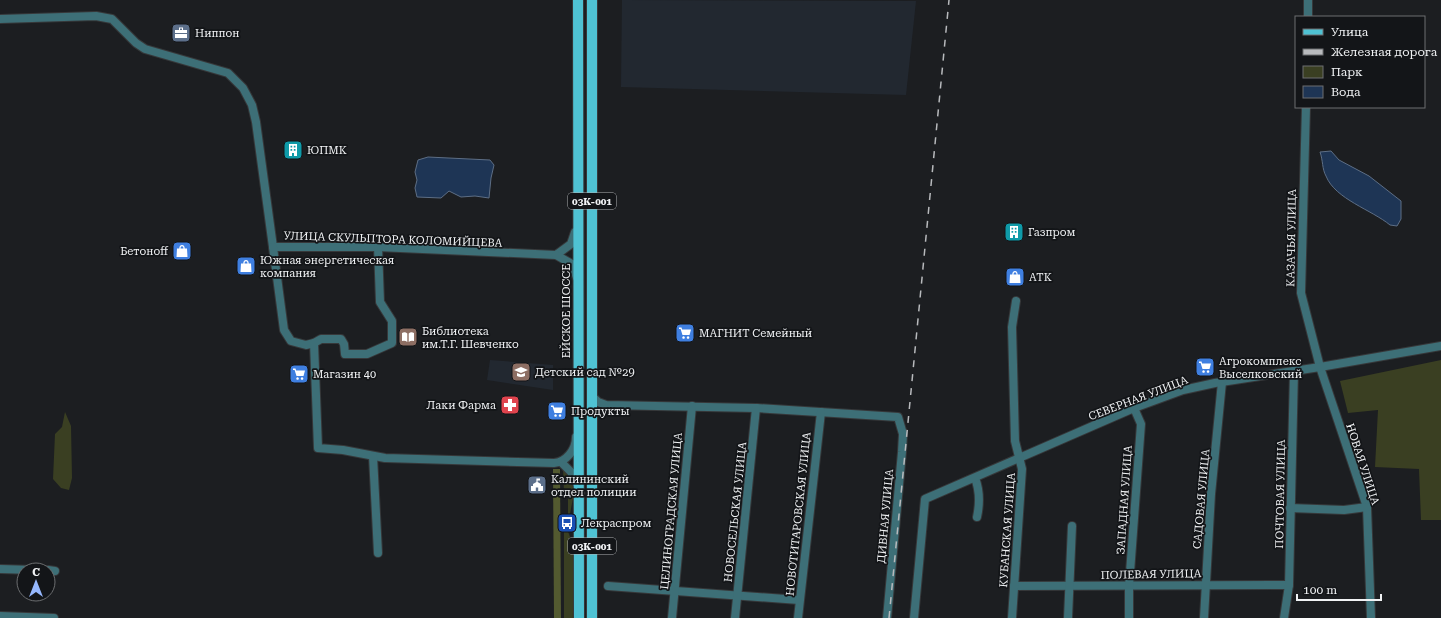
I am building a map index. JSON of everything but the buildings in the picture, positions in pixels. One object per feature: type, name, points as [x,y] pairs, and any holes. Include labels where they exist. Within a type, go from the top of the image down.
[{"type":"main road","name":"ЕЙСКОЕ ШОССЕ","points":[[578,2],[578,618]]},
{"type":"main road","name":"03К-001","points":[[592,3],[592,618]]},
{"type":"street","points":[[1308,0],[1308,16]]},
{"type":"street","name":"УЛИЦА СКУЛЬПТОРА КОЛОМИЙЦЕВА","points":[[0,19],[96,16],[112,19],[136,43],[146,49],[228,73],[243,88],[252,105],[265,180],[273,247],[378,247],[556,254]]},
{"type":"street","name":"КАЗАЧЬЯ УЛИЦА","points":[[1306,108],[1300,287],[1320,367]]},
{"type":"street","points":[[578,213],[575,215],[574,240],[571,244],[556,254],[572,264],[578,281]]},
{"type":"street","points":[[273,247],[284,330],[291,341],[306,345],[314,343],[320,339],[341,339],[344,344],[345,354],[367,354],[392,343],[392,321],[380,302],[378,247]]},
{"type":"street","name":"КУБАНСКАЯ УЛИЦА","points":[[1012,618],[1022,469],[1015,441],[1012,327],[1016,301]]},
{"type":"street","points":[[314,343],[318,448],[373,456],[427,460],[561,462],[571,472],[578,486]]},
{"type":"street","name":"СЕВЕРНАЯ УЛИЦА","points":[[914,618],[925,499],[1134,408],[1183,390],[1222,382],[1441,346]]},
{"type":"street","name":"НОВАЯ УЛИЦА","points":[[1320,367],[1367,507],[1372,618]]},
{"type":"street","name":"ПОЧТОВАЯ УЛИЦА","points":[[1284,618],[1289,584],[1294,371]]},
{"type":"street","name":"САДОВАЯ УЛИЦА","points":[[1204,618],[1204,584],[1222,382]]},
{"type":"street","points":[[592,396],[598,402],[606,404],[756,408],[821,412]]},
{"type":"street","points":[[592,417],[598,409],[606,404]]},
{"type":"street","name":"ЦЕЛИНОГРАДСКАЯ УЛИЦА","points":[[672,618],[692,406]]},
{"type":"street","name":"НОВОСЕЛЬСКАЯ УЛИЦА","points":[[735,618],[756,408]]},
{"type":"street","name":"ЗАПАДНАЯ УЛИЦА","points":[[1129,618],[1129,586],[1141,424],[1134,408]]},
{"type":"street","name":"ДИВНАЯ УЛИЦА","points":[[821,412],[898,417],[903,434],[887,618]]},
{"type":"street","name":"НОВОТИТАРОВСКАЯ УЛИЦА","points":[[798,618],[821,412]]},
{"type":"street","points":[[561,462],[570,453],[576,443],[576,422],[578,416]]},
{"type":"street","points":[[373,456],[378,553]]},
{"type":"street","points":[[975,478],[978,487],[980,505],[977,517]]},
{"type":"street","points":[[1290,508],[1344,510],[1367,507]]},
{"type":"street","points":[[1068,618],[1071,586],[1072,526]]},
{"type":"street","points":[[0,569],[16,569]]},
{"type":"street","name":"ПОЛЕВАЯ УЛИЦА","points":[[1014,586],[1289,584]]},
{"type":"street","points":[[608,586],[799,600]]},
{"type":"street","points":[[0,616],[54,618]]},
{"type":"shaded area","points":[[622,0],[916,1],[906,95],[621,87]]},
{"type":"shaded area","name":"Детский сад №29","points":[[490,360],[553,365],[553,390],[487,380]]},
{"type":"green space","points":[[1441,360],[1441,520],[1421,520],[1419,469],[1375,467],[1378,410],[1348,413],[1340,381]]},
{"type":"green space","points":[[65,412],[71,426],[72,478],[69,490],[61,488],[53,479],[55,434],[62,427]]},
{"type":"green space","points":[[563,468],[573,481],[573,498],[570,514],[568,515],[568,493],[564,492]]},
{"type":"green space","points":[[553,469],[560,469],[561,618],[554,618]]},
{"type":"green space","points":[[564,530],[567,530],[572,547],[574,572],[573,618],[564,618]]},
{"type":"water","points":[[1331,151],[1339,160],[1369,176],[1401,201],[1401,219],[1397,226],[1390,225],[1345,198],[1337,191],[1325,173],[1320,152]]},
{"type":"water","points":[[428,157],[490,160],[494,165],[489,198],[475,196],[461,197],[449,191],[441,198],[417,197],[415,188],[417,180],[415,172],[418,160]]},
{"type":"railway","points":[[889,618],[949,0]]},
{"type":"place","name":"Ниппон","points":[[181,33]]},
{"type":"place","name":"ЮПМК","points":[[293,150]]},
{"type":"place","name":"Газпром","points":[[1014,232]]},
{"type":"place","name":"Бетонoff","points":[[182,251]]},
{"type":"place","name":"Южная энергетическая компания","points":[[246,266]]},
{"type":"place","name":"АТК","points":[[1015,277]]},
{"type":"place","name":"МАГНИТ Семейный","points":[[685,333]]},
{"type":"place","name":"Библиотека им.Т.Г. Шевченко","points":[[408,337]]},
{"type":"place","name":"Агрокомплекс Выселковский","points":[[1205,367]]},
{"type":"place","name":"Детский сад №29","points":[[521,372]]},
{"type":"place","name":"Магазин 40","points":[[299,374]]},
{"type":"place","name":"Лаки Фарма","points":[[510,405]]},
{"type":"place","name":"Продукты","points":[[557,411]]},
{"type":"place","name":"Калининский отдел полиции","points":[[537,485]]},
{"type":"place","name":"Лекраспром","points":[[567,523]]}]
